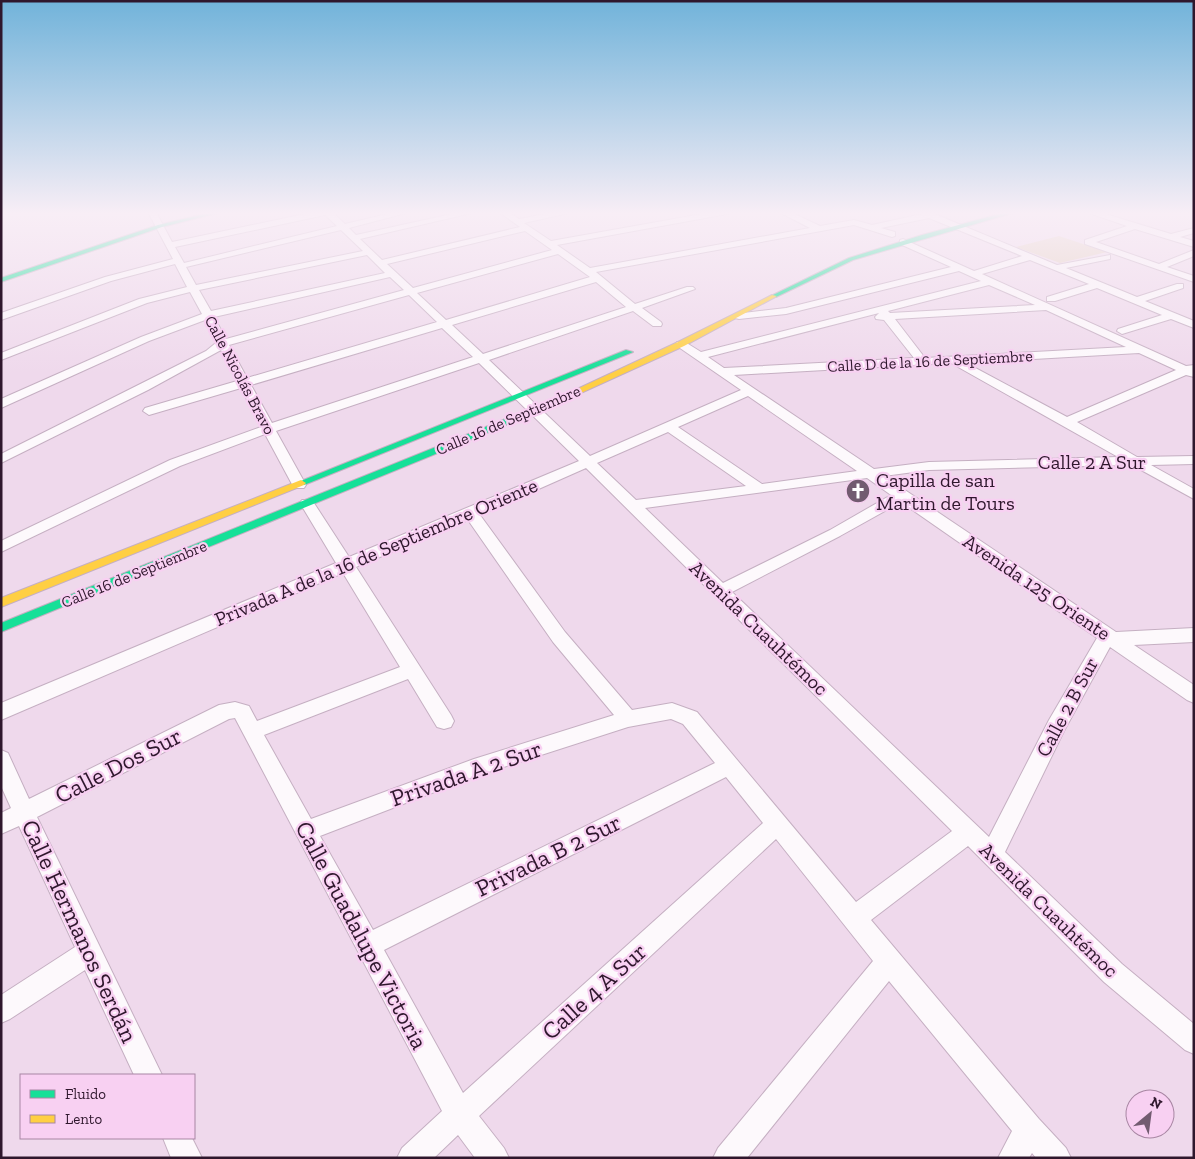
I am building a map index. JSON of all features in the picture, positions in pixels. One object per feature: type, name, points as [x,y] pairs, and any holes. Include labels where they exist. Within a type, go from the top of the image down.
[{"type":"main road","points":[[1,280],[42,266]]},
{"type":"main road","name":"Calle 16 de Septiembre","points":[[1,628],[535,410],[681,344],[835,266]]},
{"type":"main road","name":"Calle 16 de Septiembre","points":[[2,602],[299,485],[640,347]]},
{"type":"street","points":[[1,317],[108,279],[166,266]]},
{"type":"street","name":"Calle Nicolás Bravo","points":[[182,266],[299,485]]},
{"type":"street","points":[[1,357],[125,307],[193,288],[300,266]]},
{"type":"street","name":"Avenida Cuauhtémoc","points":[[383,266],[520,395],[1113,973],[1194,1041]]},
{"type":"street","points":[[1,459],[144,387],[210,352],[223,343],[505,266]]},
{"type":"street","points":[[579,266],[658,324]]},
{"type":"street","points":[[149,411],[382,343],[591,275],[634,266]]},
{"type":"street","points":[[955,266],[989,282],[1048,303],[1139,350],[1191,371]]},
{"type":"street","points":[[973,274],[999,266]]},
{"type":"street","points":[[1050,266],[1194,325]]},
{"type":"street","points":[[1055,268],[1064,266]]},
{"type":"street","points":[[1158,267],[1194,279]]},
{"type":"street","points":[[738,316],[786,311],[959,268]]},
{"type":"street","points":[[1,404],[145,339],[208,315],[392,274]]},
{"type":"street","points":[[884,313],[989,282]]},
{"type":"street","points":[[699,356],[859,315],[1048,303],[1097,285]]},
{"type":"street","points":[[1136,301],[1180,286]]},
{"type":"street","points":[[1,547],[174,463],[480,357],[690,289]]},
{"type":"street","points":[[825,300],[859,315]]},
{"type":"street","points":[[884,313],[922,362]]},
{"type":"street","points":[[1122,331],[1171,316]]},
{"type":"street","name":"Avenida 125 Oriente","points":[[681,344],[1194,695]]},
{"type":"street","name":"Calle D de la 16 de Septiembre","points":[[722,372],[1139,350]]},
{"type":"street","points":[[953,360],[1194,494]]},
{"type":"street","points":[[1067,422],[1191,371]]},
{"type":"street","name":"Privada A de la 16 de Septiembre Oriente","points":[[1,712],[471,513],[749,391]]},
{"type":"street","points":[[668,426],[760,489]]},
{"type":"street","name":"Calle 2 A Sur","points":[[634,506],[929,466],[1194,460]]},
{"type":"street","points":[[720,591],[836,533],[902,495]]},
{"type":"street","points":[[307,503],[444,721]]},
{"type":"street","points":[[471,513],[559,637],[628,719],[672,710],[690,718],[889,961],[1029,1129],[1056,1158]]},
{"type":"street","name":"Calle 2 B Sur","points":[[992,855],[1056,726],[1095,654],[1104,642],[1113,639],[1194,635]]},
{"type":"street","points":[[252,730],[412,670]]},
{"type":"street","name":"Calle Guadalupe Victoria","points":[[235,710],[242,712],[252,730],[459,1114],[494,1158]]},
{"type":"street","name":"Calle Dos Sur","points":[[1,824],[226,711],[235,710]]},
{"type":"street","name":"Privada A 2 Sur","points":[[306,831],[474,768],[628,719]]},
{"type":"street","name":"Calle Hermanos Serdán","points":[[1,760],[3,768],[148,1074]]},
{"type":"street","name":"Privada B 2 Sur","points":[[368,945],[729,766]]},
{"type":"street","name":"Calle 4 A Sur","points":[[412,1158],[777,824]]},
{"type":"street","points":[[855,918],[968,832]]},
{"type":"street","points":[[1,1010],[90,952]]},
{"type":"street","points":[[728,1158],[889,961]]},
{"type":"street","points":[[1013,1158],[1029,1129]]},
{"type":"street","points":[[178,1139],[187,1158]]},
{"type":"traffic: fast","points":[[1,280],[42,266]]},
{"type":"traffic: fast","points":[[774,296],[836,266]]},
{"type":"traffic: fast","points":[[301,483],[629,352]]},
{"type":"traffic: fast","points":[[1,628],[547,405]]},
{"type":"traffic: slow","points":[[547,405],[681,344],[774,296]]},
{"type":"traffic: slow","points":[[1,603],[301,483]]},
{"type":"place","name":"Capilla de san Martin de Tours","points":[[858,491]]}]
